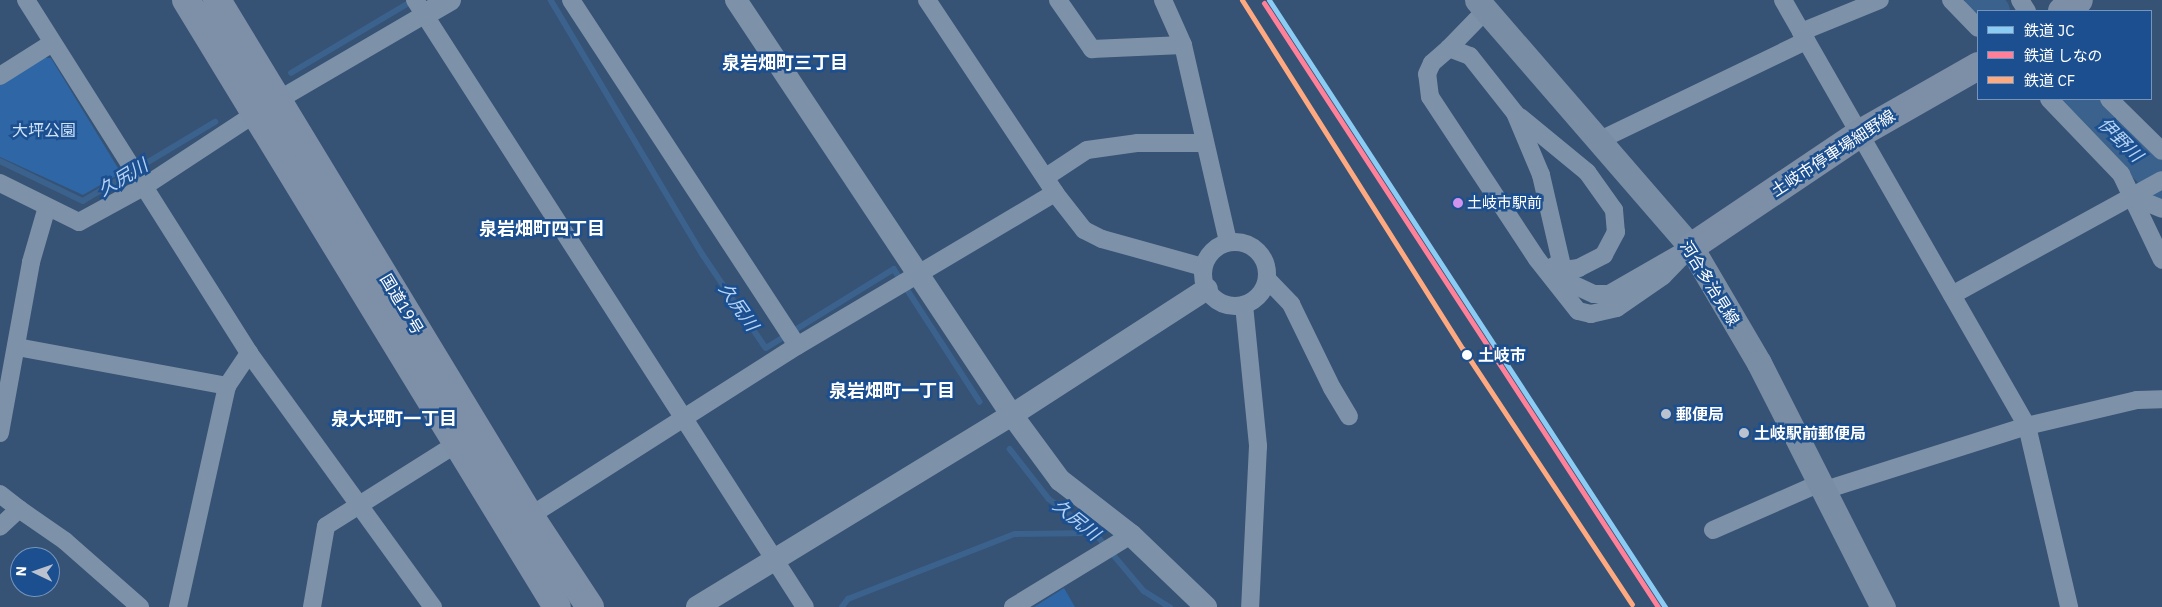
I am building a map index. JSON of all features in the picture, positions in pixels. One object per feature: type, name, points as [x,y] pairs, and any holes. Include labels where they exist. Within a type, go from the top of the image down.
[{"type":"highway","name":"国道19号","points":[[186,0],[267,106],[590,607]]},
{"type":"highway","name":"国道19号","points":[[216,0],[267,106],[456,444],[557,607]]},
{"type":"main road","points":[[2064,10],[2079,0]]},
{"type":"main road","name":"河合多治見線","points":[[1482,5],[1691,248],[1759,363],[1883,607]]},
{"type":"main road","name":"土岐市停車場細野線","points":[[1691,248],[1859,134],[1977,67]]},
{"type":"street","points":[[26,0],[249,353],[432,607]]},
{"type":"street","points":[[0,183],[79,222],[145,186],[420,8],[450,0]]},
{"type":"street","points":[[571,0],[797,346]]},
{"type":"street","points":[[736,0],[1012,415],[1060,480],[1131,535],[1206,607]]},
{"type":"street","points":[[927,0],[1055,193],[1084,230],[1102,239],[1203,268]]},
{"type":"street","points":[[1058,0],[1092,49],[1183,45]]},
{"type":"street","points":[[1163,0],[1183,45],[1228,242]]},
{"type":"street","points":[[1782,0],[2027,426],[2070,607]]},
{"type":"street","points":[[1600,140],[1803,36],[1880,0]]},
{"type":"street","points":[[1951,0],[1977,27]]},
{"type":"street","points":[[1482,5],[1449,48],[1432,63],[1427,74],[1430,96],[1569,303],[1578,312],[1591,314],[1617,308],[1663,276],[1691,248]]},
{"type":"street","points":[[420,8],[775,557],[805,607]]},
{"type":"street","points":[[0,76],[52,43]]},
{"type":"street","points":[[1449,48],[1470,56],[1515,113],[1587,172],[1614,210],[1616,232],[1604,255],[1579,268],[1563,270],[1538,259]]},
{"type":"street","points":[[2050,100],[2121,174],[2162,260]]},
{"type":"street","points":[[2110,100],[2162,151]]},
{"type":"street","points":[[1515,113],[1541,175],[1563,270],[1570,283],[1582,291],[1609,294],[1691,248]]},
{"type":"street","points":[[1046,178],[1087,150],[1137,143],[1204,143]]},
{"type":"street","points":[[1952,295],[2162,180]]},
{"type":"street","points":[[530,516],[797,346],[1055,193]]},
{"type":"street","points":[[2133,197],[2162,209]]},
{"type":"street","points":[[0,433],[31,262],[47,207]]},
{"type":"street","points":[[1267,279],[1259,295],[1244,305],[1224,304],[1207,289],[1203,268],[1210,253],[1228,242],[1237,241],[1254,247],[1264,261],[1267,279],[1291,304],[1332,388],[1349,416]]},
{"type":"street","points":[[697,607],[775,557],[1012,415],[1207,289]]},
{"type":"street","points":[[1244,305],[1258,446],[1250,607]]},
{"type":"street","points":[[17,347],[227,386]]},
{"type":"street","points":[[178,607],[227,386],[249,353]]},
{"type":"street","points":[[1713,530],[1822,486],[2027,426],[2137,400],[2162,399]]},
{"type":"street","points":[[312,607],[326,526],[456,444]]},
{"type":"street","points":[[0,494],[65,541],[138,606]]},
{"type":"street","points":[[0,527],[20,509]]},
{"type":"street","points":[[1013,607],[1131,535]]},
{"type":"green space","name":"大坪公園","points":[[41,58],[51,58],[121,173],[83,195],[0,157],[0,83]]},
{"type":"green space","points":[[1064,588],[1075,607],[1034,607]]},
{"type":"waterway","name":"久尻川","points":[[291,73],[414,0]]},
{"type":"waterway","name":"久尻川","points":[[551,0],[703,255],[766,348],[894,269],[980,402]]},
{"type":"waterway","name":"伊野川","points":[[1982,0],[1991,10]]},
{"type":"waterway","name":"伊野川","points":[[2080,100],[2162,182]]},
{"type":"waterway","name":"久尻川","points":[[0,161],[83,201],[215,122]]},
{"type":"waterway","name":"久尻川","points":[[1010,449],[1049,499],[1095,533],[1144,591],[1170,607]]},
{"type":"waterway","points":[[842,607],[848,599],[1015,534],[1095,533]]},
{"type":"rail line","name":"CF","points":[[1242,0],[1463,349],[1632,604]]},
{"type":"rail line","name":"JC","points":[[1269,0],[1665,607]]},
{"type":"rail line","name":"しなの","points":[[1264,3],[1658,607]]},
{"type":"place","name":"土岐市駅前","points":[[1458,203]]},
{"type":"place","name":"土岐市","points":[[1467,355]]},
{"type":"place","name":"郵便局","points":[[1666,414]]},
{"type":"place","name":"土岐駅前郵便局","points":[[1744,433]]},
{"type":"district","name":"泉岩畑町三丁目","points":[[785,63]]},
{"type":"district","name":"泉岩畑町四丁目","points":[[542,229]]},
{"type":"district","name":"泉岩畑町一丁目","points":[[892,391]]},
{"type":"district","name":"泉大坪町一丁目","points":[[394,419]]}]
